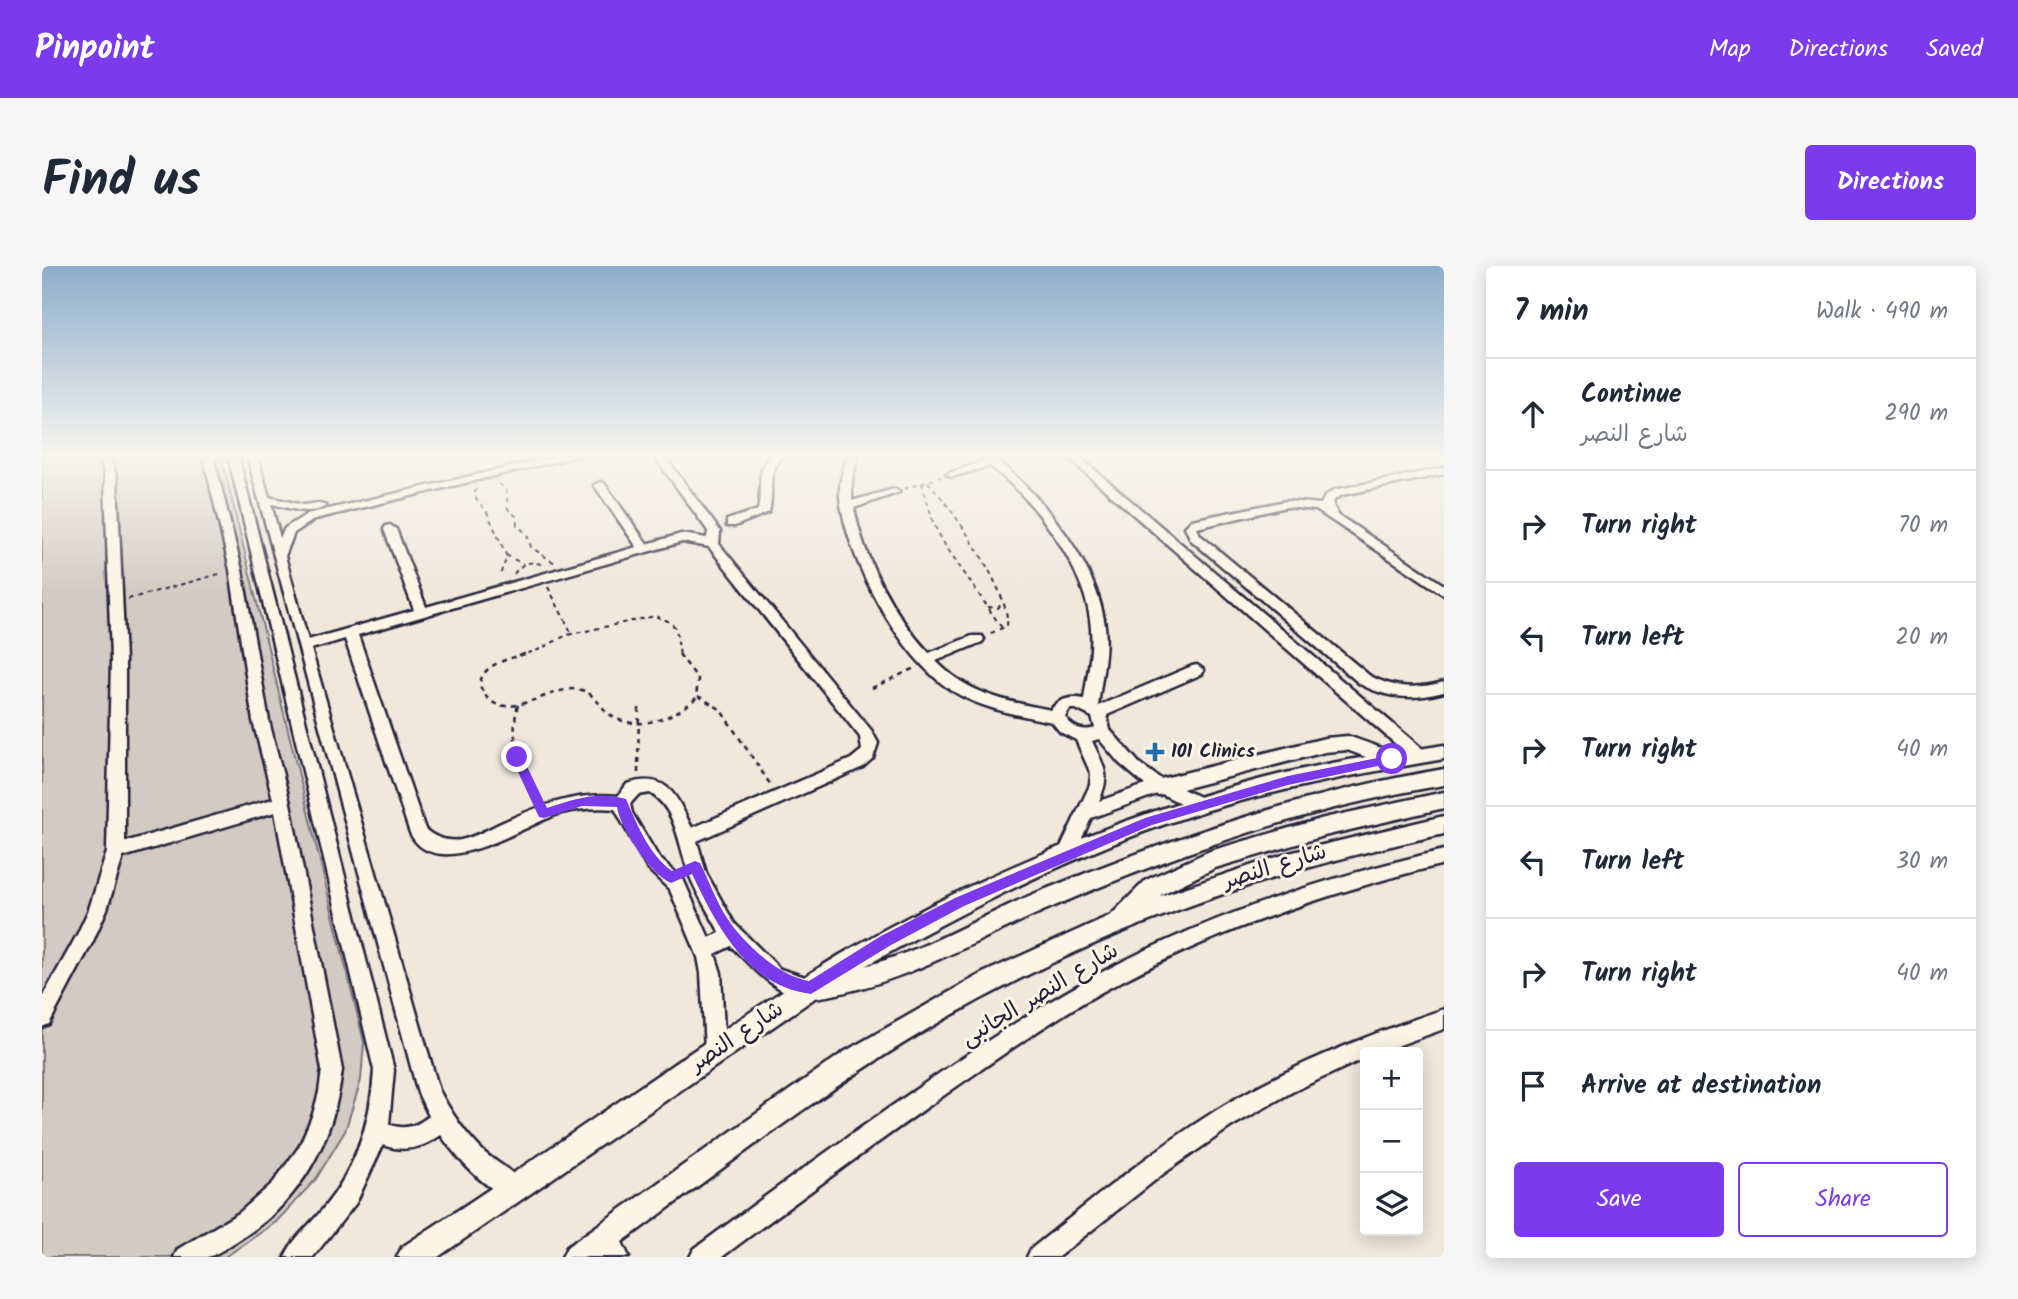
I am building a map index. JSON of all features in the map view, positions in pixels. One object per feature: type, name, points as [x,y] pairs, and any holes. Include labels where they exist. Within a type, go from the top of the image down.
[{"type":"main road","points":[[1159,787],[1325,745],[1348,743],[1392,759]]},
{"type":"main road","name":"شارع النصر","points":[[412,1257],[514,1191],[715,1051],[811,988],[923,920],[1066,855],[1149,821],[1288,781],[1392,759],[1444,752]]},
{"type":"main road","points":[[811,988],[881,975],[1058,894],[1136,863],[1260,821],[1342,798],[1444,777]]},
{"type":"main road","points":[[1115,923],[1154,887],[1210,860],[1335,824],[1444,800]]},
{"type":"main road","name":"شارع النصر","points":[[577,1257],[609,1247],[853,1061],[988,983],[1115,923],[1238,877],[1298,859],[1444,825]]},
{"type":"street","points":[[42,1017],[84,941],[98,909],[116,852],[118,673],[112,501]]},
{"type":"street","points":[[186,1257],[249,1220],[278,1193],[303,1162],[320,1130],[330,1098],[332,1070],[282,803],[261,721],[236,570],[219,501]]},
{"type":"street","points":[[244,501],[384,1070],[384,1100],[379,1131],[363,1168],[341,1205],[298,1257]]},
{"type":"street","points":[[264,501],[429,1093],[453,1136],[481,1165],[514,1191]]},
{"type":"street","points":[[280,501],[297,509],[342,501]]},
{"type":"street","points":[[279,556],[289,531],[311,516],[375,501]]},
{"type":"street","points":[[611,501],[645,549]]},
{"type":"street","points":[[692,501],[714,531],[713,544]]},
{"type":"street","points":[[731,523],[763,512],[764,501]]},
{"type":"street","points":[[848,501],[858,541],[889,608],[910,643],[926,661],[966,693],[1013,708],[1056,717]]},
{"type":"street","points":[[848,506],[864,501]]},
{"type":"street","points":[[1030,501],[1047,522],[1089,589],[1098,627],[1094,710],[1103,725],[1102,731],[1125,762],[1159,787],[1200,805]]},
{"type":"street","points":[[1124,501],[1420,755]]},
{"type":"street","points":[[1328,501],[1327,505],[1334,514]]},
{"type":"street","points":[[1444,592],[1334,514],[1311,505],[1286,504],[1196,523],[1191,527],[1191,532],[1364,680],[1382,690],[1403,695],[1420,694],[1444,687]]},
{"type":"street","points":[[390,529],[421,612]]},
{"type":"street","points":[[303,646],[681,538],[693,537],[713,544],[871,742],[871,750],[866,758],[688,837]]},
{"type":"street","points":[[351,632],[418,833],[425,840],[447,848],[461,847],[582,801],[622,803]]},
{"type":"street","points":[[926,661],[977,639]]},
{"type":"street","points":[[1102,731],[1093,736],[1069,733],[1056,717],[1059,709],[1067,704],[1078,704],[1094,710],[1196,670]]},
{"type":"street","points":[[1066,855],[1098,785],[1099,774],[1082,736]]},
{"type":"street","points":[[715,1051],[711,973],[704,950],[677,885],[653,863],[624,814],[622,803],[628,793],[637,787],[652,786],[663,791],[688,837],[695,867],[722,923],[733,936],[773,975],[795,985],[811,988]]},
{"type":"street","points":[[1085,813],[1159,787]]},
{"type":"street","points":[[116,852],[282,803]]},
{"type":"street","name":"شارع النصر الجانبى","points":[[702,1257],[828,1163],[946,1081],[1043,1016],[1115,975],[1212,932],[1301,898],[1400,867],[1444,857]]},
{"type":"street","points":[[671,877],[695,867]]},
{"type":"street","points":[[704,950],[733,936]]},
{"type":"street","points":[[1039,1257],[1128,1186],[1198,1136],[1305,1074],[1444,1019]]},
{"type":"street","points":[[379,1131],[393,1139],[411,1139],[433,1128],[443,1119]]},
{"type":"path","points":[[478,501],[487,512],[506,555],[506,564],[500,574],[509,578],[523,564],[535,562],[549,567],[555,564],[531,547],[527,534],[517,525],[516,516],[508,509],[507,501]]},
{"type":"path","points":[[927,501],[934,525],[961,571],[1002,628]]},
{"type":"path","points":[[946,501],[973,540],[1008,620],[1007,626],[977,639]]},
{"type":"path","points":[[506,555],[523,564]]},
{"type":"path","points":[[116,602],[236,570]]},
{"type":"path","points":[[543,578],[572,634]]},
{"type":"path","points":[[984,604],[998,608],[1002,603]]},
{"type":"path","points":[[654,615],[668,621],[678,633],[679,654],[698,679],[696,696],[684,710],[671,717],[638,720],[614,717],[597,697],[580,689],[556,690],[518,705],[503,705],[489,700],[481,688],[484,674],[503,660],[539,649],[572,634],[601,630],[641,616],[654,615]]},
{"type":"path","points":[[872,688],[926,661]]},
{"type":"path","points":[[696,696],[710,701],[720,709],[780,798]]},
{"type":"path","points":[[518,705],[512,729],[514,748],[544,814]]},
{"type":"path","points":[[637,787],[639,708]]},
{"type":"shaded area","points":[[42,501],[232,501],[364,1042],[361,1080],[345,1131],[316,1179],[276,1222],[225,1257],[42,1257]]},
{"type":"place","name":"101 Clinics","points":[[1155,752]]},
{"type":"route","points":[[517,757],[544,814],[582,801],[622,803],[624,814],[657,868],[671,877],[695,867],[722,923],[733,936],[773,975],[795,985],[811,988],[848,963],[923,920],[996,885],[1149,821],[1288,781],[1392,759]]}]
